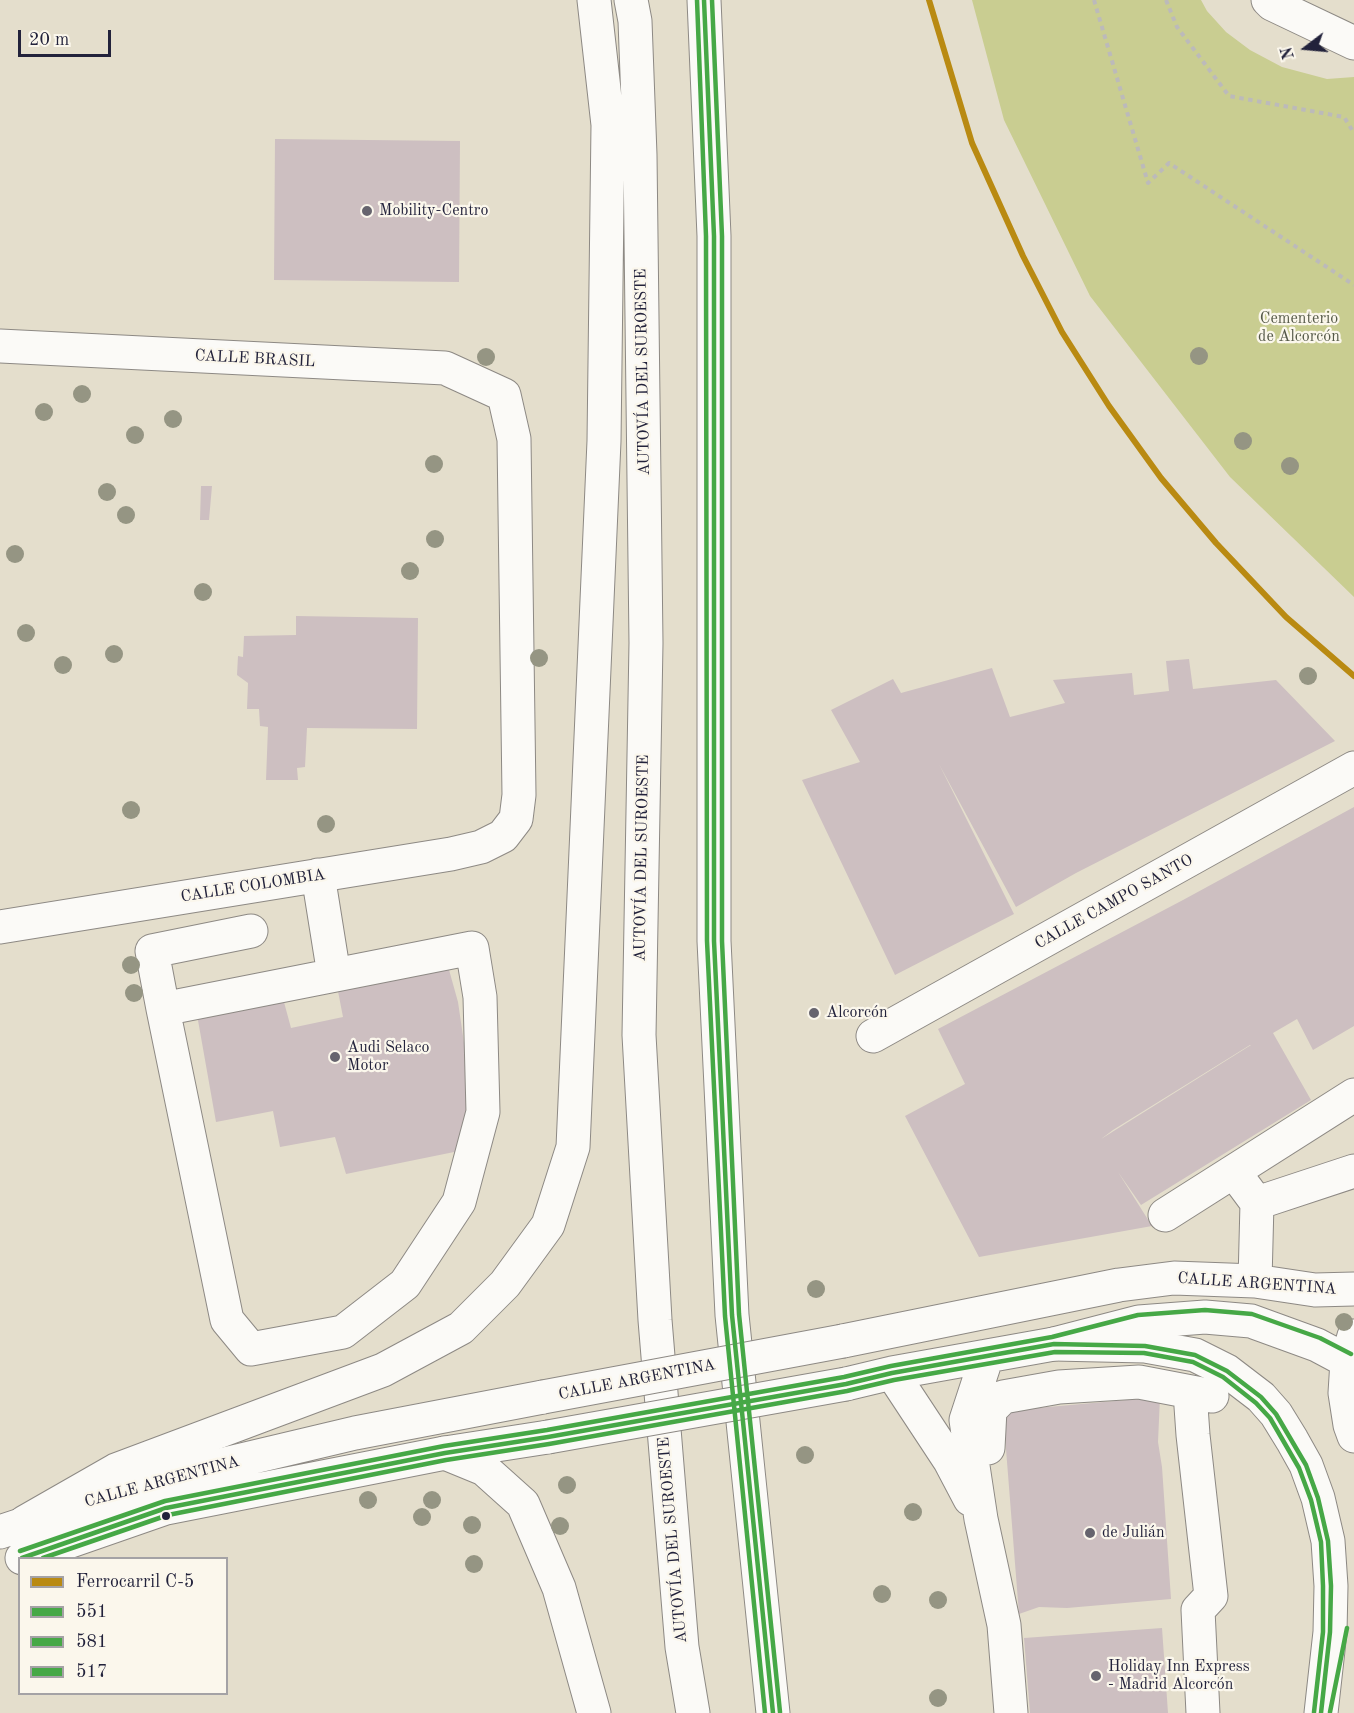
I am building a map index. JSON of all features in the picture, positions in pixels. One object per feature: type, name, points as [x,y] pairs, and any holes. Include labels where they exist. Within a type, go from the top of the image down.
[{"type":"main road","points":[[12,1527],[116,1470],[383,1370],[461,1328],[505,1284],[548,1225],[573,1147],[604,453],[608,125],[594,0]]},
{"type":"main road","name":"AUTOVÍA DEL SUROESTE","points":[[631,0],[635,21],[640,155],[646,644],[639,1035],[656,1332],[682,1647],[693,1713]]},
{"type":"main road","points":[[704,0],[714,236],[714,953],[732,1315],[773,1713]]},
{"type":"main road","points":[[1268,0],[1354,43]]},
{"type":"main road","points":[[1308,21],[1335,25],[1354,24]]},
{"type":"main road","name":"CALLE BRASIL","points":[[0,346],[445,368],[504,395],[514,439],[519,795],[516,819],[503,836]]},
{"type":"main road","name":"CALLE CAMPO SANTO","points":[[873,1036],[1354,768]]},
{"type":"main road","name":"CALLE COLOMBIA","points":[[0,927],[451,854],[481,847],[503,836]]},
{"type":"main road","points":[[318,875],[334,975]]},
{"type":"main road","points":[[163,1009],[471,948],[480,997],[483,1112],[459,1202],[405,1284],[343,1332],[251,1349],[227,1320],[163,1009],[152,951],[251,931]]},
{"type":"main road","points":[[1165,1215],[1354,1095]]},
{"type":"main road","points":[[1257,1203],[1354,1171]]},
{"type":"main road","points":[[1234,1172],[1257,1203],[1255,1281]]},
{"type":"main road","name":"CALLE ARGENTINA","points":[[12,1527],[157,1480],[355,1433],[843,1341],[1119,1285],[1174,1278],[1255,1281],[1314,1290],[1354,1289]]},
{"type":"main road","name":"CALLE ARGENTINA","points":[[27,1557],[166,1508],[445,1453],[846,1384],[892,1373],[1054,1344],[1139,1322],[1205,1317],[1251,1321],[1317,1345],[1351,1348]]},
{"type":"main road","points":[[1054,1344],[1145,1346],[1195,1355],[1227,1371],[1261,1397],[1276,1414],[1306,1465],[1318,1498],[1328,1541],[1331,1586],[1330,1632],[1321,1713]]},
{"type":"main road","points":[[1351,1348],[1346,1393],[1350,1425],[1354,1436]]},
{"type":"main road","points":[[987,1356],[966,1420],[981,1519],[1004,1625],[1011,1713]]},
{"type":"main road","points":[[892,1373],[950,1461],[981,1519]]},
{"type":"main road","points":[[981,1519],[990,1410],[1003,1397],[1059,1387],[1139,1382],[1201,1394],[1192,1435],[1211,1596],[1198,1610],[1203,1713]]},
{"type":"main road","points":[[445,1453],[484,1468],[523,1504],[559,1588],[594,1713]]},
{"type":"main road","name":"CALLE ARGENTINA","points":[[0,1567],[18,1560]]},
{"type":"main road","points":[[1337,1713],[1354,1629]]},
{"type":"path","points":[[1094,0],[1148,183],[1169,163],[1354,285]]},
{"type":"path","points":[[1166,0],[1177,27],[1228,96],[1344,117],[1354,133]]},
{"type":"green space","name":"Cementerio de Alcorcón","points":[[972,0],[1201,0],[1207,11],[1226,32],[1250,50],[1282,67],[1327,79],[1354,77],[1354,597],[1230,477],[1090,296],[1004,120]]},
{"type":"building","name":"Mobility-Centro","points":[[275,139],[460,141],[459,282],[274,280]]},
{"type":"building","points":[[201,486],[212,486],[209,520],[200,520]]},
{"type":"building","points":[[296,616],[418,618],[417,729],[307,728],[305,767],[297,768],[298,780],[266,780],[268,727],[260,726],[259,709],[247,709],[248,683],[237,675],[238,656],[243,657],[244,636],[296,635]]},
{"type":"building","points":[[1189,659],[1193,689],[1276,680],[1335,741],[1076,873],[1016,907],[939,764],[1014,914],[895,975],[802,780],[860,762],[831,710],[893,679],[901,693],[992,668],[1010,717],[1065,703],[1053,680],[1132,673],[1134,695],[1169,691],[1166,661]]},
{"type":"building","points":[[1354,807],[1354,1026],[1313,1050],[1297,1019],[1273,1033],[1311,1100],[1141,1205],[1118,1172],[1152,1226],[979,1257],[905,1116],[965,1084],[938,1029]],"holes":[[[1251,1045],[1101,1139],[1113,1130]]]},
{"type":"building","name":"Audi Selaco Motor","points":[[446,959],[458,1002],[468,1070],[467,1105],[459,1151],[346,1174],[335,1137],[280,1147],[273,1111],[216,1122],[196,1009],[281,991],[291,1028],[343,1017],[336,981]]},
{"type":"building","name":"de Julián","points":[[1160,1397],[1158,1442],[1162,1467],[1171,1599],[1067,1608],[1039,1607],[1019,1614],[1003,1411]]},
{"type":"building","name":"Holiday Inn Express - Madrid Alcorcón","points":[[1162,1628],[1168,1713],[1030,1713],[1024,1638]]},
{"type":"rail line","name":"C-5","points":[[929,0],[972,143],[1023,256],[1062,332],[1109,406],[1161,478],[1216,543],[1286,617],[1354,676]]},
{"type":"transit line","name":"581","points":[[697,0],[706,236],[707,941],[725,1316],[765,1713]]},
{"type":"transit line","name":"551","points":[[704,0],[714,236],[714,941],[732,1315],[773,1713]]},
{"type":"transit line","name":"517","points":[[712,0],[722,236],[722,941],[739,1314],[780,1712]]},
{"type":"transit line","name":"517","points":[[20,1551],[165,1501],[444,1446],[844,1377],[891,1366],[1052,1337],[1138,1315],[1205,1310],[1252,1314],[1320,1338],[1351,1354]]},
{"type":"transit line","name":"551","points":[[25,1557],[166,1508],[445,1453],[846,1384],[892,1373],[1054,1344],[1145,1346],[1195,1355],[1227,1371],[1261,1397],[1276,1414],[1306,1465],[1318,1498],[1328,1541],[1331,1586],[1330,1632],[1321,1713]]},
{"type":"transit line","name":"581","points":[[46,1557],[168,1515],[446,1460],[549,1444],[1055,1352],[1144,1353],[1193,1362],[1223,1377],[1256,1403],[1270,1418],[1299,1468],[1311,1500],[1321,1542],[1323,1632],[1314,1712]]},
{"type":"transit line","name":"517","points":[[1330,1712],[1347,1628]]},
{"type":"place","name":"Mobility-Centro","points":[[367,211]]},
{"type":"place","name":"Alcorcón","points":[[814,1013]]},
{"type":"place","name":"Audi Selaco Motor","points":[[335,1057]]},
{"type":"place","name":"de Julián","points":[[1090,1533]]},
{"type":"place","name":"Holiday Inn Express - Madrid Alcorcón","points":[[1096,1676]]}]
